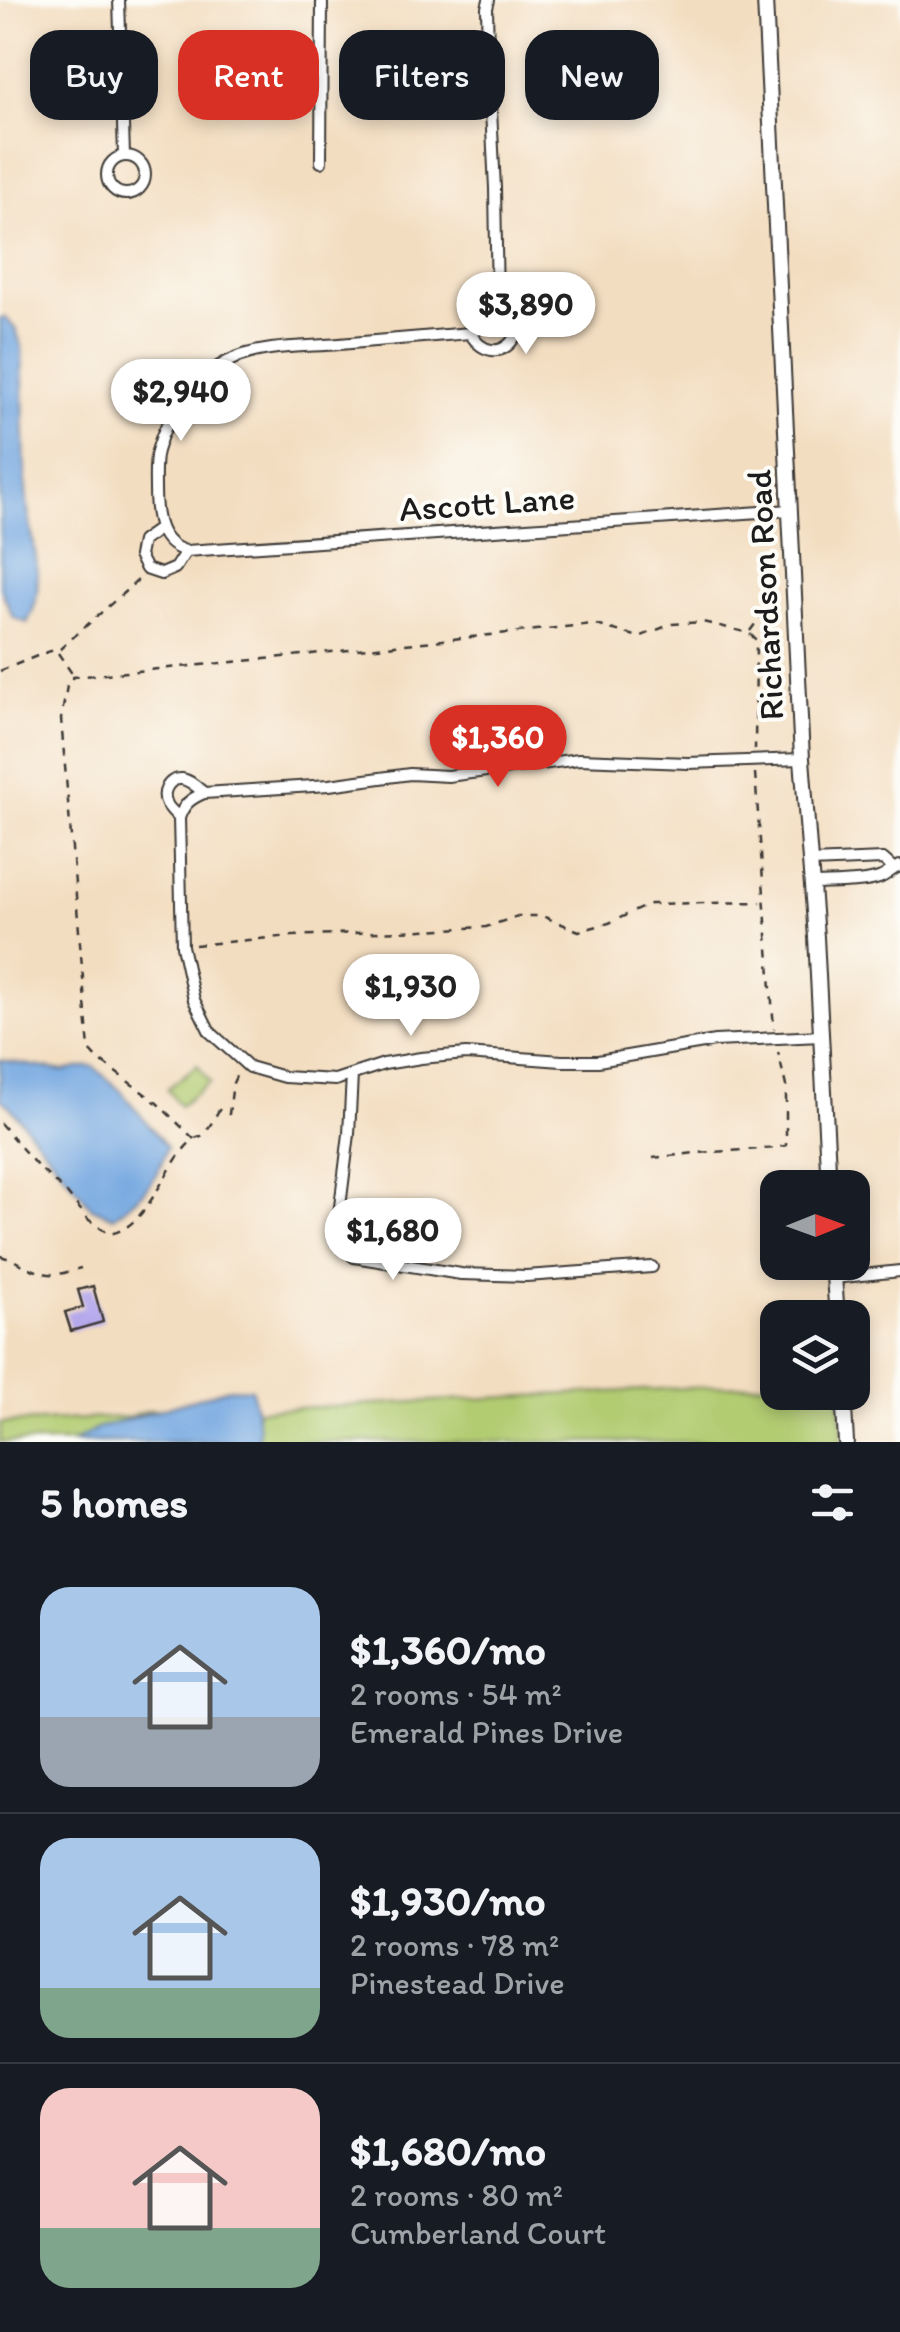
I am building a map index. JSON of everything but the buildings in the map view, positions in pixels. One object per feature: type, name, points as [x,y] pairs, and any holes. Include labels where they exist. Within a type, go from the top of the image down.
[{"type":"street","points":[[119,0],[124,155]]},
{"type":"street","points":[[321,162],[322,0]]},
{"type":"street","points":[[186,551],[168,543],[159,529],[156,454],[171,414],[196,382],[232,359],[266,351],[470,333],[490,317],[497,302],[497,227],[489,0]]},
{"type":"street","name":"Richardson Road","points":[[766,0],[802,759],[828,1170]]},
{"type":"street","points":[[470,333],[476,344],[488,350],[500,350],[511,343],[517,332],[516,319],[509,308],[497,302]]},
{"type":"street","name":"Ascott Lane","points":[[148,570],[161,574],[175,568],[186,551],[791,510]]},
{"type":"street","points":[[148,570],[139,556],[142,541],[159,529]]},
{"type":"street","points":[[802,759],[580,759],[448,776],[410,774],[204,793],[184,805],[178,818],[182,946],[194,1000],[210,1032],[248,1067],[284,1077],[336,1080],[384,1064],[466,1054],[598,1061],[714,1041],[821,1036]]},
{"type":"street","points":[[178,818],[167,805],[166,787],[182,779],[204,793]]},
{"type":"street","points":[[810,862],[883,859],[896,867],[885,877],[812,884]]},
{"type":"street","points":[[352,1074],[350,1134],[338,1231],[341,1246],[347,1252],[366,1260],[461,1274],[526,1276],[652,1267]]},
{"type":"street","points":[[870,1271],[900,1271]]},
{"type":"street","points":[[843,1410],[846,1442]]},
{"type":"path","points":[[0,671],[56,650],[148,570]]},
{"type":"path","points":[[749,633],[770,604]]},
{"type":"path","points":[[194,1139],[90,1048],[61,719],[67,686],[74,676],[593,624],[639,637],[672,624],[703,622],[749,633],[756,640],[754,760],[774,1038],[786,1086],[786,1145],[653,1158]]},
{"type":"path","points":[[56,650],[74,676]]},
{"type":"path","points":[[182,946],[292,936],[455,930],[518,916],[542,916],[580,930],[609,923],[650,904],[763,902]]},
{"type":"path","points":[[0,1123],[89,1220],[109,1234],[118,1233],[138,1216],[219,1110],[229,1114],[233,1083],[243,1062]]},
{"type":"path","points":[[0,1256],[36,1272],[54,1275],[81,1268]]},
{"type":"green space","points":[[197,1065],[210,1082],[180,1106],[167,1089]]},
{"type":"green space","points":[[760,1384],[760,1410],[840,1410],[843,1442],[0,1442],[0,1423],[128,1417],[149,1410],[242,1411]]},
{"type":"water","points":[[0,318],[6,318],[16,330],[22,347],[27,502],[38,579],[27,623],[13,617],[0,587]]},
{"type":"water","points":[[0,1060],[63,1071],[94,1067],[120,1090],[167,1147],[148,1187],[114,1217],[92,1208],[0,1099]]},
{"type":"water","points":[[230,1388],[252,1389],[258,1442],[72,1442],[99,1428]]}]
